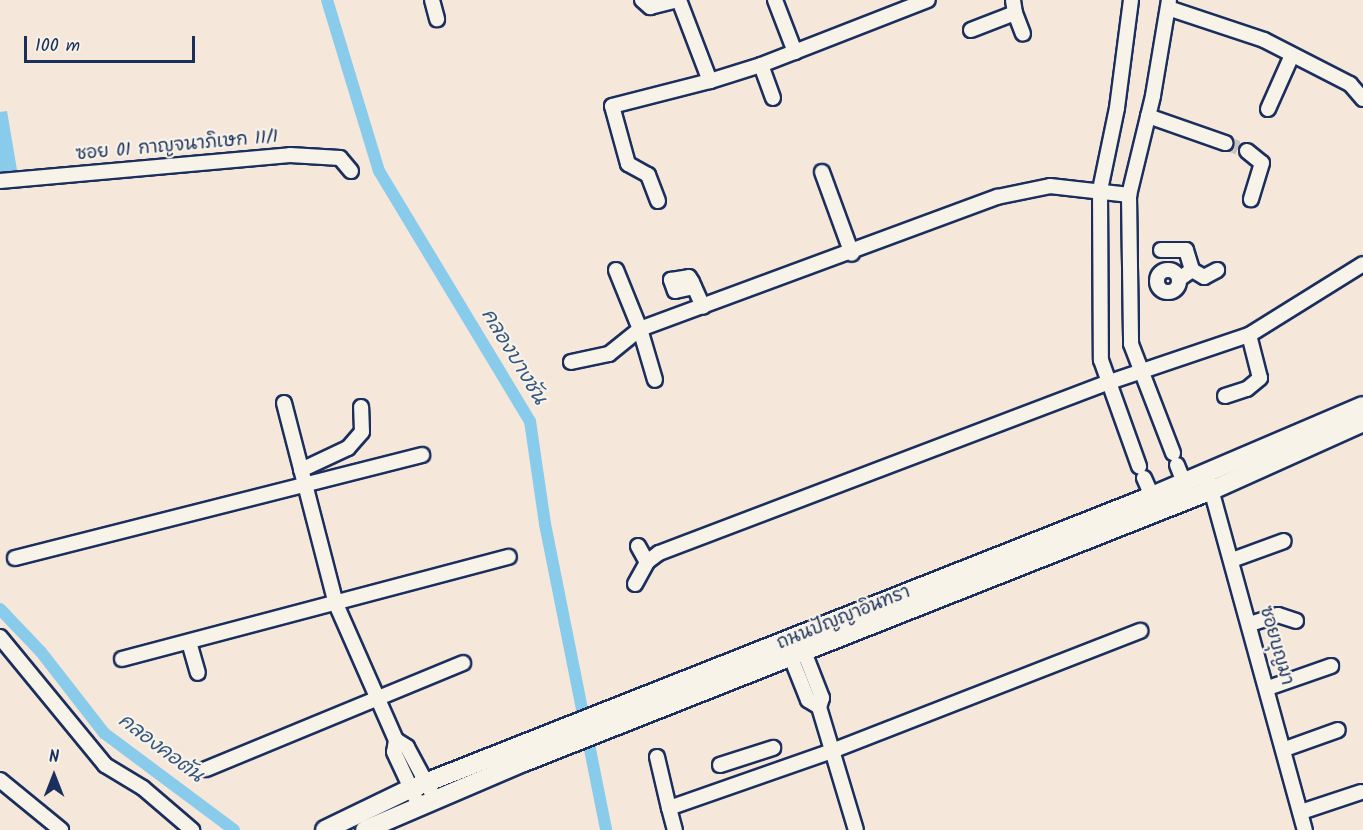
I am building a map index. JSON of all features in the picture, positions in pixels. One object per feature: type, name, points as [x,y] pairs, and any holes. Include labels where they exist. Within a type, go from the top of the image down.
[{"type":"main road","name":"ถนนปัญญาอินทรา","points":[[1209,481],[1363,406]]},
{"type":"main road","name":"ถนนปัญญาอินทรา","points":[[325,830],[423,794],[795,648],[1209,481],[1363,422]]},
{"type":"main road","name":"ถนนปัญญาอินทรา","points":[[795,648],[1152,496],[1178,466],[1209,481]]},
{"type":"main road","name":"ถนนปัญญาอินทรา","points":[[365,830],[423,794]]},
{"type":"street","points":[[432,0],[437,19]]},
{"type":"street","points":[[642,0],[650,7],[679,0],[710,81]]},
{"type":"street","points":[[775,0],[795,52]]},
{"type":"street","points":[[887,0],[892,14]]},
{"type":"street","points":[[658,201],[648,175],[628,164],[612,106],[710,81],[761,65],[928,0]]},
{"type":"street","points":[[1128,1],[1117,108],[1100,190],[1101,360],[1107,383],[1152,496]]},
{"type":"street","points":[[1178,466],[1131,344],[1129,195],[1148,116],[1168,4],[1227,26],[1292,55],[1350,84],[1363,99]]},
{"type":"street","points":[[971,30],[1014,7],[1023,34]]},
{"type":"street","points":[[1268,109],[1292,55]]},
{"type":"street","points":[[761,65],[773,98]]},
{"type":"street","points":[[1148,116],[1225,143]]},
{"type":"street","points":[[1247,151],[1262,163],[1251,199]]},
{"type":"street","name":"ซอย 01 กาญจนาภิเษก 11/1","points":[[0,181],[290,155],[340,158],[351,171]]},
{"type":"street","points":[[822,172],[852,254]]},
{"type":"street","points":[[571,362],[609,354],[640,329],[1029,188],[1100,190],[1129,195]]},
{"type":"street","points":[[1161,250],[1186,250],[1192,270],[1204,277],[1217,270]]},
{"type":"street","points":[[635,584],[647,562],[659,553],[1107,383],[1250,335],[1363,264]]},
{"type":"street","points":[[616,270],[640,329],[655,380]]},
{"type":"street","points":[[1130,280],[1157,282],[1160,274],[1167,270],[1175,273],[1179,279],[1192,270]]},
{"type":"street","points":[[694,287],[703,307]]},
{"type":"street","points":[[1225,396],[1247,389],[1260,378],[1250,335]]},
{"type":"street","points":[[284,403],[336,604],[396,740],[394,752],[423,794]]},
{"type":"street","points":[[301,470],[348,448],[362,432],[361,407]]},
{"type":"street","points":[[15,558],[422,456]]},
{"type":"street","name":"ซอยบุญมา","points":[[1209,481],[1285,749],[1305,830]]},
{"type":"street","points":[[1232,560],[1284,541]]},
{"type":"street","points":[[638,546],[647,562]]},
{"type":"street","points":[[122,659],[509,558]]},
{"type":"street","points":[[1250,624],[1278,615],[1296,621]]},
{"type":"street","points":[[669,808],[832,751],[1140,631]]},
{"type":"street","points":[[0,637],[105,765],[142,788],[192,830]]},
{"type":"street","points":[[189,642],[198,673]]},
{"type":"street","points":[[795,648],[822,698],[819,707],[856,830]]},
{"type":"street","points":[[206,769],[463,663]]},
{"type":"street","points":[[1268,688],[1331,666]]},
{"type":"street","points":[[1285,749],[1338,730]]},
{"type":"street","points":[[720,765],[773,748]]},
{"type":"street","points":[[755,754],[763,776]]},
{"type":"street","points":[[657,757],[675,830]]},
{"type":"street","points":[[0,780],[61,830]]},
{"type":"street","points":[[1300,812],[1361,792]]},
{"type":"water","points":[[7,111],[17,170],[0,172],[0,112]]},
{"type":"waterway","name":"คลองบางชัน","points":[[327,0],[379,171],[530,421],[545,524],[606,830]]},
{"type":"waterway","name":"คลองคอตัน","points":[[0,609],[41,652],[104,733],[234,830]]},
{"type":"tunnel","points":[[1225,143],[1247,151]]}]
